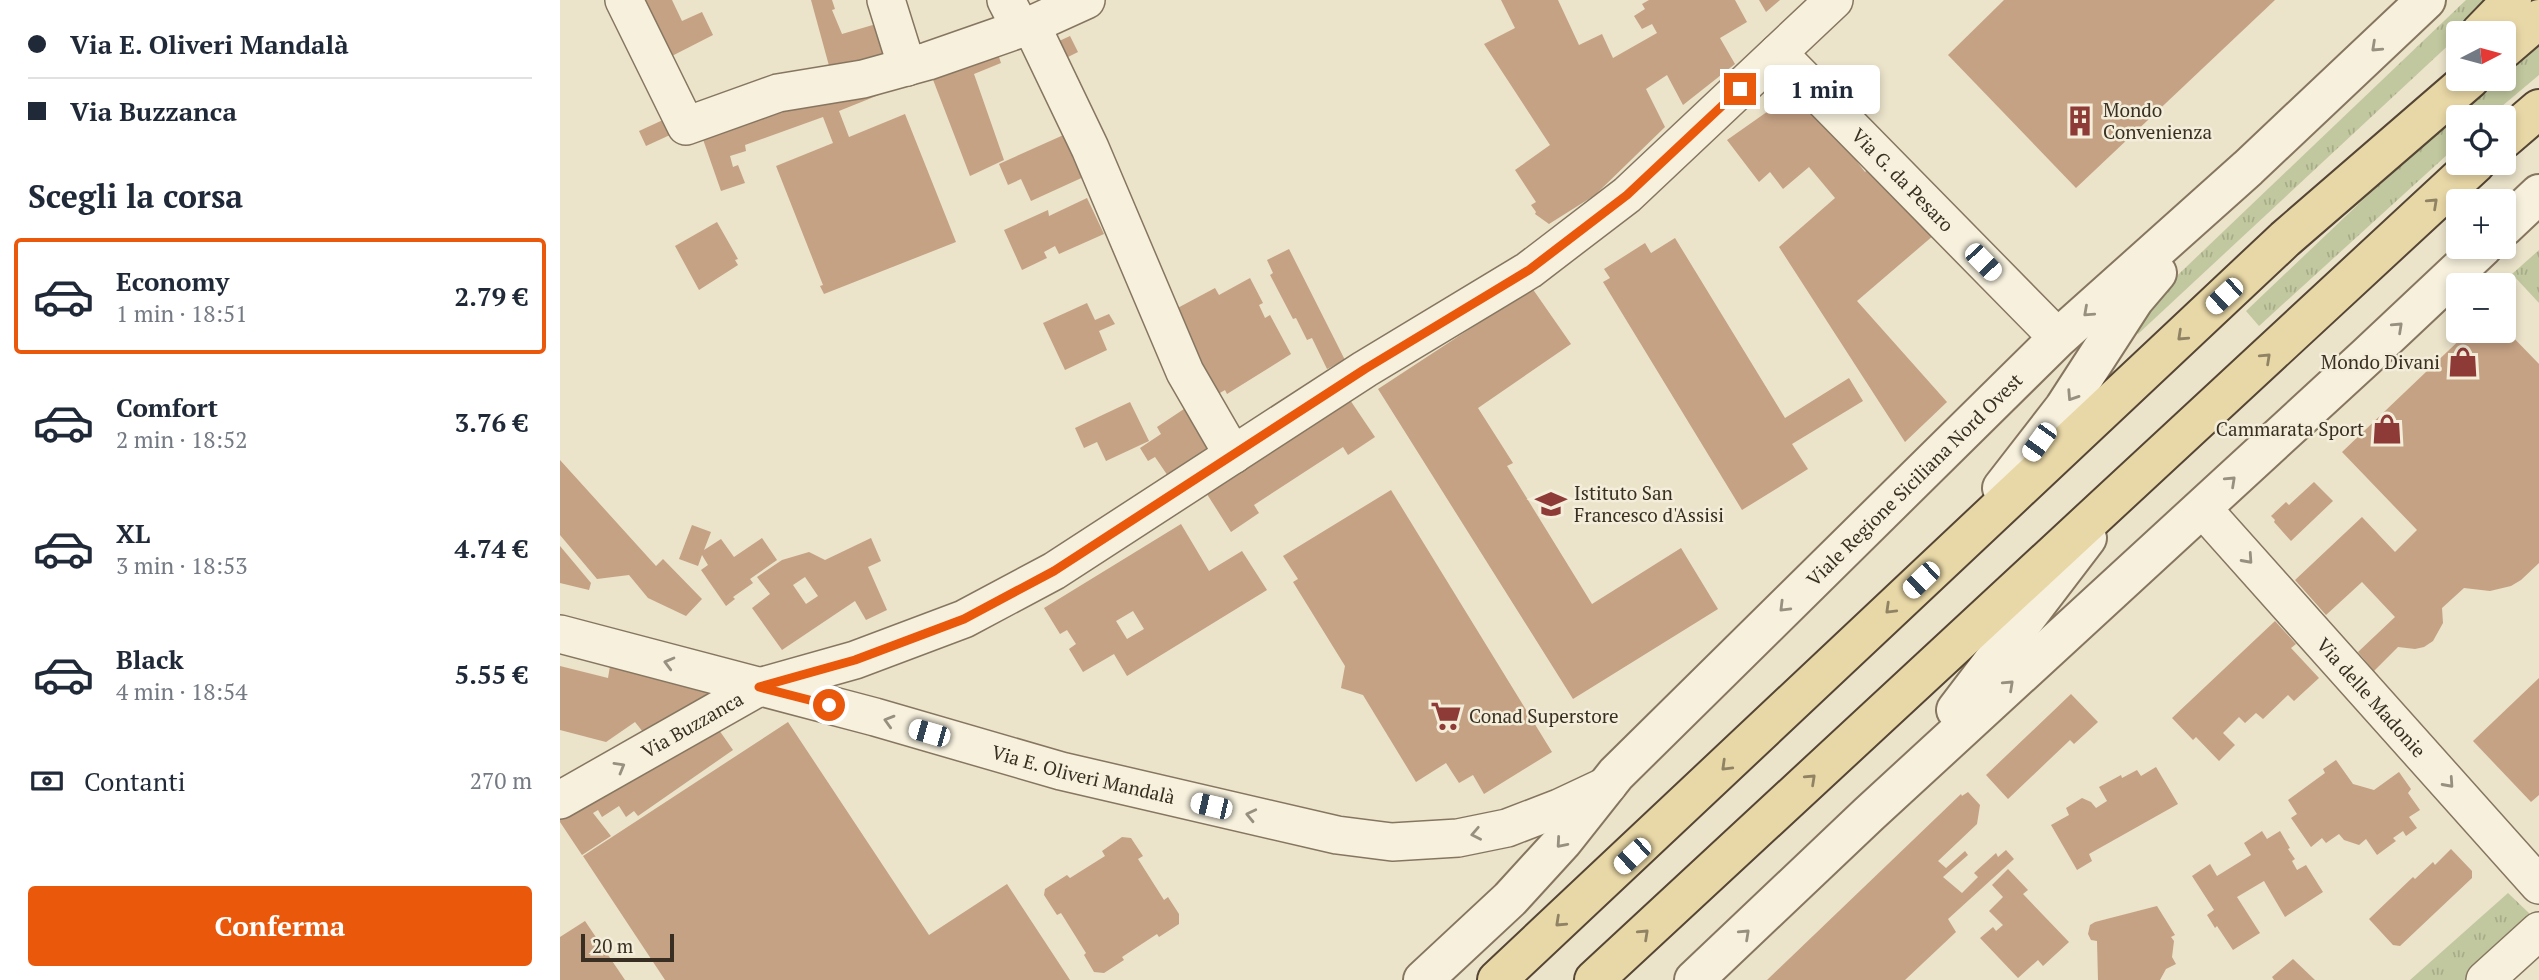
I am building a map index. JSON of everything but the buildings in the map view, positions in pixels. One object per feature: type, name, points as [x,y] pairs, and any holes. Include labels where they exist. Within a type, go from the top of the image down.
[{"type":"main road","points":[[2492,21],[2512,0]]},
{"type":"main road","points":[[2516,39],[2539,19]]},
{"type":"main road","points":[[2285,239],[2446,69]]},
{"type":"main road","points":[[1497,980],[2285,239],[2456,91]]},
{"type":"main road","points":[[2516,129],[2539,109]]},
{"type":"main road","points":[[2516,140],[2539,126]]},
{"type":"main road","points":[[1594,980],[2464,175]]},
{"type":"street","points":[[624,0],[686,126],[778,93],[863,79],[907,67],[1020,18],[1086,0]]},
{"type":"street","points":[[886,0],[907,67]]},
{"type":"street","name":"Via Buzzanca","points":[[560,800],[759,687],[855,660],[964,619],[1054,571],[1365,369],[1529,270],[1627,195],[1834,0]]},
{"type":"street","name":"Viale Regione Siciliana Nord Ovest","points":[[1423,980],[1510,899],[1563,841],[1608,785],[1707,683],[2058,338],[2248,168],[2426,0]]},
{"type":"street","points":[[1020,18],[1090,148],[1185,372],[1233,455]]},
{"type":"street","name":"Via G. da Pesaro","points":[[1778,53],[2058,338]]},
{"type":"street","points":[[1940,562],[2027,458],[2064,408],[2134,300],[2248,168]]},
{"type":"street","points":[[2516,216],[2539,194]]},
{"type":"street","points":[[1694,980],[1869,814],[2470,259]]},
{"type":"street","points":[[1869,814],[1925,750],[2127,488]]},
{"type":"street","name":"Via delle Madonie","points":[[2202,508],[2539,885]]},
{"type":"street","name":"Via E. Oliveri Mandalà","points":[[560,634],[875,717],[1061,771],[1336,835],[1392,842],[1458,838],[1507,828],[1608,785]]},
{"type":"street","points":[[2485,980],[2539,931]]},
{"type":"green space","points":[[2466,0],[2497,0],[2474,21],[2446,21],[2446,47],[2138,334],[2139,312]]},
{"type":"green space","points":[[2539,46],[2539,75],[2503,105],[2471,105],[2487,91],[2516,91],[2516,66]]},
{"type":"green space","points":[[2446,127],[2446,156],[2259,326],[2246,311],[2368,195]]},
{"type":"green space","points":[[2539,250],[2539,303],[2516,278],[2516,273],[2513,273]]},
{"type":"green space","points":[[2508,893],[2531,915],[2470,980],[2410,980]]},
{"type":"place","name":"Mondo Convenienza","points":[[2080,121]]},
{"type":"place","name":"Mondo Divani","points":[[2463,362]]},
{"type":"place","name":"Cammarata Sport","points":[[2387,429]]},
{"type":"place","name":"Istituto San Francesco d'Assisi","points":[[1551,504]]},
{"type":"place","name":"Conad Superstore","points":[[1446,716]]},
{"type":"route","points":[[829,705],[759,687],[855,660],[964,619],[1054,571],[1365,369],[1529,270],[1627,195],[1740,89]]}]
